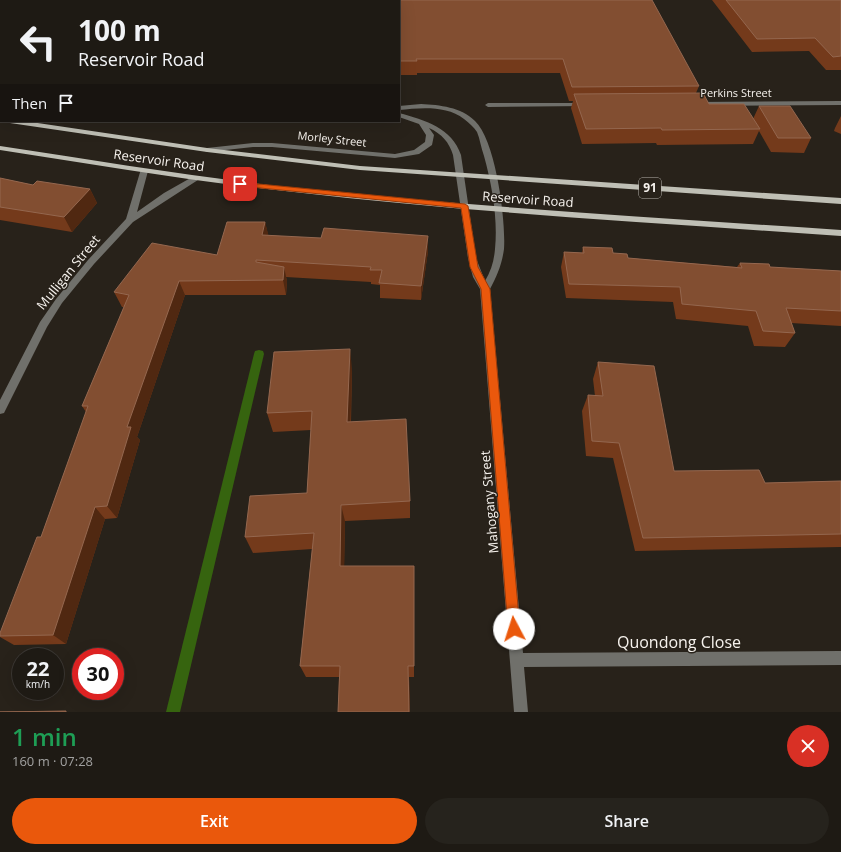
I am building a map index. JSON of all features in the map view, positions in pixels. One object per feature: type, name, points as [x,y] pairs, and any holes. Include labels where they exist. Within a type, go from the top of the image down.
[{"type":"main road","name":"Reservoir Road","points":[[17,122],[207,150],[352,167],[460,176],[841,201]]},
{"type":"main road","name":"Reservoir Road","points":[[0,148],[144,171],[296,190],[465,206],[841,233]]},
{"type":"street","name":"Perkins Street","points":[[684,104],[841,103]]},
{"type":"street","points":[[488,105],[590,105]]},
{"type":"street","points":[[400,108],[438,107],[455,111],[468,118],[477,126],[480,132],[492,177]]},
{"type":"street","points":[[400,115],[440,131],[451,139],[456,150],[465,206]]},
{"type":"street","name":"Morley Street","points":[[207,150],[272,145],[368,154],[403,155],[422,149],[429,143],[430,135],[422,123]]},
{"type":"street","name":"Mulligan Street","points":[[130,220],[144,171]]},
{"type":"street","name":"Mahogany Street","points":[[486,289],[497,264],[500,239],[492,177]]},
{"type":"street","name":"Mulligan Street","points":[[0,410],[43,324],[59,301],[91,262],[130,220],[167,195],[197,178]]},
{"type":"street","name":"Mahogany Street","points":[[465,206],[474,267],[486,289],[521,712]]},
{"type":"street","name":"Quondong Close","points":[[516,660],[841,658]]},
{"type":"building","points":[[400,0],[652,0],[699,86],[572,87],[563,59],[416,59],[417,61],[400,61]]},
{"type":"building","points":[[726,0],[841,0],[841,56],[833,57],[815,38],[757,39]]},
{"type":"building","points":[[703,93],[709,104],[744,104],[760,129],[586,129],[574,94]]},
{"type":"building","points":[[759,106],[790,106],[811,138],[778,138]]},
{"type":"building","points":[[0,178],[33,185],[37,181],[90,189],[64,217],[0,207]]},
{"type":"building","points":[[227,222],[265,222],[262,235],[321,238],[324,228],[428,236],[421,286],[379,283],[382,270],[370,270],[371,267],[256,260],[256,262],[284,267],[283,280],[179,281],[127,427],[131,427],[107,506],[95,507],[53,635],[0,636],[37,537],[41,537],[88,406],[82,406],[129,295],[114,292],[152,243],[217,255]]},
{"type":"building","points":[[583,247],[612,248],[613,253],[627,254],[628,258],[742,268],[740,263],[769,264],[770,267],[841,271],[841,311],[786,308],[795,333],[763,331],[756,311],[682,304],[680,287],[569,284],[564,252],[584,253]]},
{"type":"building","points":[[350,349],[347,422],[406,419],[410,501],[341,505],[340,566],[414,566],[414,666],[408,666],[409,712],[338,712],[340,666],[300,666],[314,533],[245,537],[250,496],[307,493],[312,411],[267,413],[274,352]]},
{"type":"building","points":[[598,362],[654,366],[674,471],[759,470],[765,483],[841,481],[841,534],[643,538],[619,443],[592,441],[588,395],[603,396]]},
{"type":"building","points":[[66,711],[66,712],[0,712]]},
{"type":"waterway","points":[[173,712],[259,354]]},
{"type":"route","points":[[240,184],[465,206],[474,267],[478,277],[486,289],[514,629]]}]
